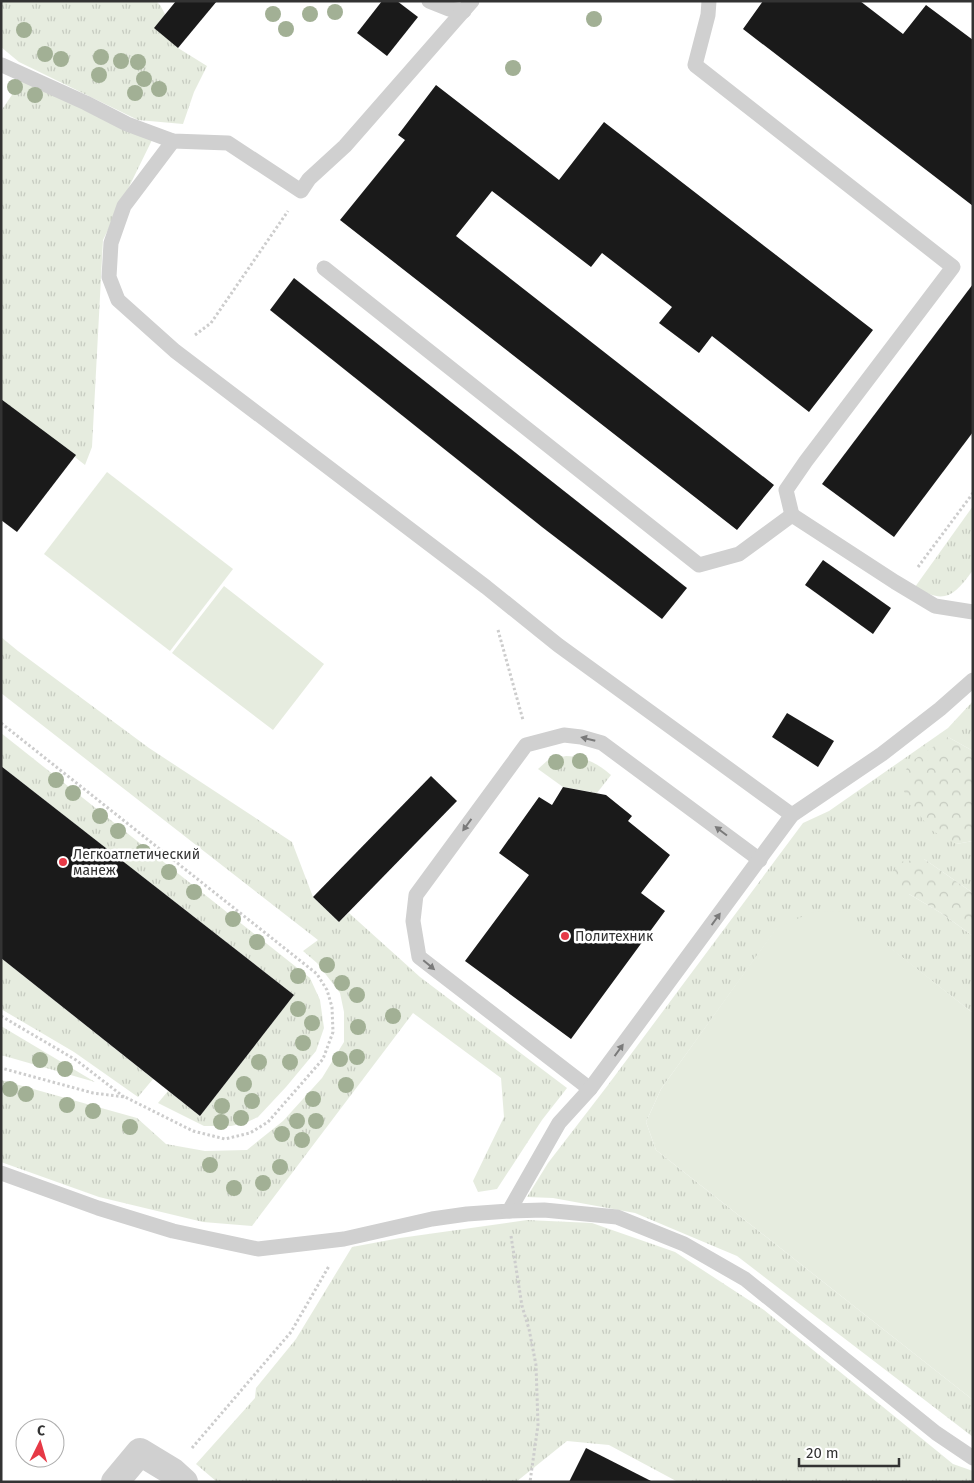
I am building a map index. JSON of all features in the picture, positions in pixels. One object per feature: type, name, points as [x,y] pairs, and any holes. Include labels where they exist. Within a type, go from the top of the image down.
[{"type":"street","points":[[115,1482],[140,1452],[173,1472],[184,1482]]},
{"type":"lane","points":[[429,1],[449,9],[468,6]]},
{"type":"lane","points":[[709,1],[708,15],[695,65],[953,267],[786,490],[792,515],[935,606],[973,612]]},
{"type":"lane","points":[[2,65],[127,124],[173,142],[228,143],[301,191],[309,179],[345,146],[468,6]]},
{"type":"lane","points":[[173,142],[124,206],[111,243],[109,277],[118,300],[175,351],[486,587],[558,645],[792,815]]},
{"type":"lane","points":[[324,268],[699,565],[739,554],[792,515]]},
{"type":"lane","points":[[509,1211],[560,1122],[590,1089],[792,815],[882,754],[940,709],[973,680]]},
{"type":"lane","points":[[590,1089],[419,958],[413,922],[416,895],[526,745],[564,735],[602,742],[760,860]]},
{"type":"lane","points":[[1,1173],[98,1208],[173,1231],[258,1249],[344,1239],[432,1219],[467,1214],[544,1210],[617,1218],[684,1244],[745,1279],[936,1433],[973,1458]]},
{"type":"path","points":[[211,324],[301,191]]},
{"type":"path","points":[[904,588],[973,494]]},
{"type":"path","points":[[486,587],[523,719]]},
{"type":"path","points":[[1,723],[317,974],[327,990],[332,1006],[333,1032],[323,1059],[268,1122],[250,1132],[225,1139],[193,1132],[125,1097],[76,1060],[1,1016]]},
{"type":"path","points":[[1,1068],[93,1093],[125,1097]]},
{"type":"path","points":[[509,1211],[509,1228],[522,1306],[529,1329],[536,1366],[538,1425],[530,1482]]},
{"type":"path","points":[[187,1454],[291,1332],[344,1239]]},
{"type":"green space","points":[[1,1],[156,1],[165,14],[155,28],[178,48],[207,66],[194,92],[183,124],[138,120],[19,62],[1,47]]},
{"type":"green space","points":[[22,80],[152,140],[103,240],[92,447],[85,465],[1,399],[1,111]]},
{"type":"green space","points":[[107,472],[233,569],[170,651],[44,554]]},
{"type":"green space","points":[[973,506],[973,570],[954,592],[948,595],[934,596],[915,587]]},
{"type":"green space","points":[[224,586],[324,664],[273,730],[172,653]]},
{"type":"green space","points":[[1,637],[149,748],[292,842],[313,897],[339,922],[349,913],[420,977],[567,1088],[542,1120],[497,1189],[478,1192],[473,1181],[504,1117],[501,1078],[413,1013],[252,1226],[203,1222],[99,1197],[1,1162],[1,1080],[137,1118],[166,1144],[205,1151],[247,1150],[283,1121],[322,1078],[344,1042],[344,1012],[340,993],[317,963],[303,951],[318,940],[1,693]]},
{"type":"green space","points":[[973,701],[973,751],[948,737],[956,844],[973,841],[973,893],[924,859],[909,894],[941,913],[973,936],[973,1013],[844,912],[777,928],[661,1089],[646,1122],[656,1150],[973,1400],[973,1437],[737,1256],[635,1213],[553,1198],[527,1197],[548,1163],[803,823],[829,811],[948,728]]},
{"type":"green space","points":[[1,733],[310,978],[320,1000],[324,1028],[316,1051],[258,1117],[245,1123],[231,1126],[204,1126],[158,1103],[168,1091],[200,1116],[294,995],[1,766]]},
{"type":"green space","points":[[948,737],[973,751],[973,841],[956,844],[931,830],[912,805],[898,781],[912,761]]},
{"type":"green space","points":[[566,756],[590,761],[611,775],[597,793],[563,787],[538,769],[548,760]]},
{"type":"green space","points":[[924,859],[973,893],[973,936],[941,913],[909,894],[891,876],[899,862]]},
{"type":"green space","points":[[844,911],[973,1013],[973,1400],[656,1150],[646,1122],[661,1089],[777,927],[814,912]]},
{"type":"green space","points":[[1,958],[153,1079],[138,1097],[74,1052],[1,1009]]},
{"type":"green space","points":[[1,1026],[95,1082],[1,1055]]},
{"type":"green space","points":[[527,1220],[592,1223],[675,1252],[764,1310],[953,1464],[973,1471],[973,1482],[678,1482],[609,1445],[567,1441],[516,1482],[217,1482],[196,1464],[255,1398],[256,1388],[296,1339],[352,1247],[400,1238]]},
{"type":"building","points":[[176,1],[217,1],[178,48],[154,28]]},
{"type":"building","points":[[382,1],[397,1],[418,17],[387,56],[357,33]]},
{"type":"building","points":[[763,1],[860,1],[903,34],[926,5],[973,40],[973,206],[743,29]]},
{"type":"building","points":[[436,85],[559,180],[604,122],[873,330],[809,412],[712,336],[699,353],[659,323],[672,307],[602,253],[591,267],[492,191],[456,236],[774,485],[737,530],[340,220],[405,140],[398,135]]},
{"type":"building","points":[[294,278],[687,588],[662,619],[542,527],[270,310]]},
{"type":"building","points":[[973,284],[973,432],[894,537],[822,484]]},
{"type":"building","points":[[1,399],[76,455],[17,532],[1,520]]},
{"type":"building","points":[[823,560],[891,608],[873,634],[805,585]]},
{"type":"building","points":[[787,713],[834,741],[818,767],[772,737]]},
{"type":"building","name":"Легкоатлетический манеж","points":[[1,766],[294,995],[200,1116],[1,958]]},
{"type":"building","points":[[431,776],[457,801],[339,922],[313,897]]},
{"type":"building","name":"Политехник","points":[[563,787],[606,795],[632,816],[628,821],[670,855],[641,893],[665,911],[571,1039],[465,961],[529,875],[499,853],[539,797],[552,805]]},
{"type":"building","points":[[586,1448],[653,1482],[569,1482]]},
{"type":"place","name":"Легкоатлетический манеж","points":[[63,862]]},
{"type":"place","name":"Политехник","points":[[565,936]]}]
